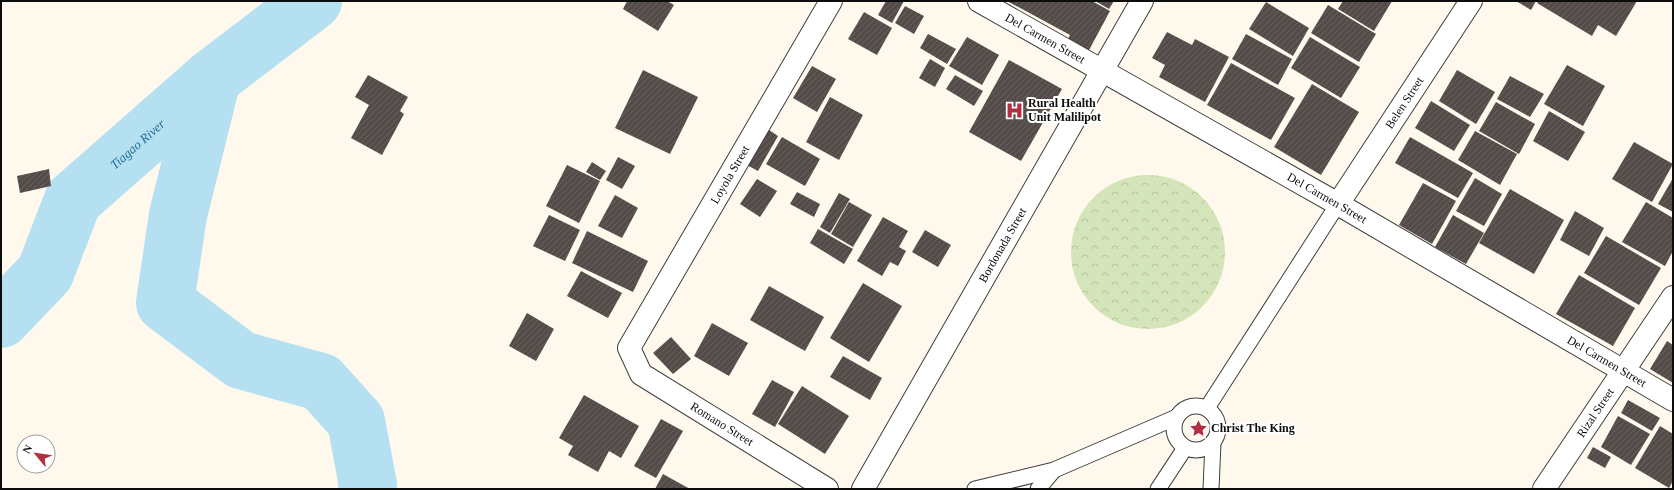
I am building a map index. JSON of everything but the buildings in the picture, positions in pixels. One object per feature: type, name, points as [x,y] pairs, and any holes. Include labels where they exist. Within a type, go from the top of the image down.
[{"type":"street","name":"Loyola Street","points":[[629,348],[831,1]]},
{"type":"street","name":"Del Carmen Street","points":[[979,1],[1338,204],[1673,400]]},
{"type":"street","name":"Bordonada Street","points":[[863,489],[1142,1]]},
{"type":"street","name":"Belen Street","points":[[1338,204],[1471,1]]},
{"type":"street","name":"Rizal Street","points":[[1544,489],[1673,297]]},
{"type":"street","name":"Romano Street","points":[[629,348],[642,374],[827,489]]},
{"type":"lane","points":[[1207,408],[1338,204]]},
{"type":"lane","points":[[975,489],[1054,470],[1177,417],[1185,408],[1196,405],[1207,408],[1216,416],[1219,427],[1216,439],[1208,447],[1196,451],[1185,448],[1177,440],[1174,428],[1177,417]]},
{"type":"lane","points":[[1211,489],[1213,442]]},
{"type":"lane","points":[[1158,489],[1185,448]]},
{"type":"lane","points":[[1038,489],[1054,470]]},
{"type":"green space","points":[[1140,175],[1156,175],[1178,180],[1203,197],[1220,222],[1224,237],[1224,267],[1220,282],[1203,307],[1178,324],[1156,329],[1140,329],[1118,324],[1099,312],[1088,301],[1076,282],[1071,260],[1071,244],[1076,222],[1088,203],[1099,192],[1118,180]]},
{"type":"waterway","name":"Tiagao River","points":[[1,319],[45,273],[73,200],[212,78],[313,1]]},
{"type":"waterway","points":[[212,78],[178,215],[165,303],[241,360],[321,382],[356,421],[368,485],[367,489]]},
{"type":"place","name":"Rural Health Unit Malilipot","points":[[1015,110]]},
{"type":"place","name":"Christ The King","points":[[1198,428]]}]
